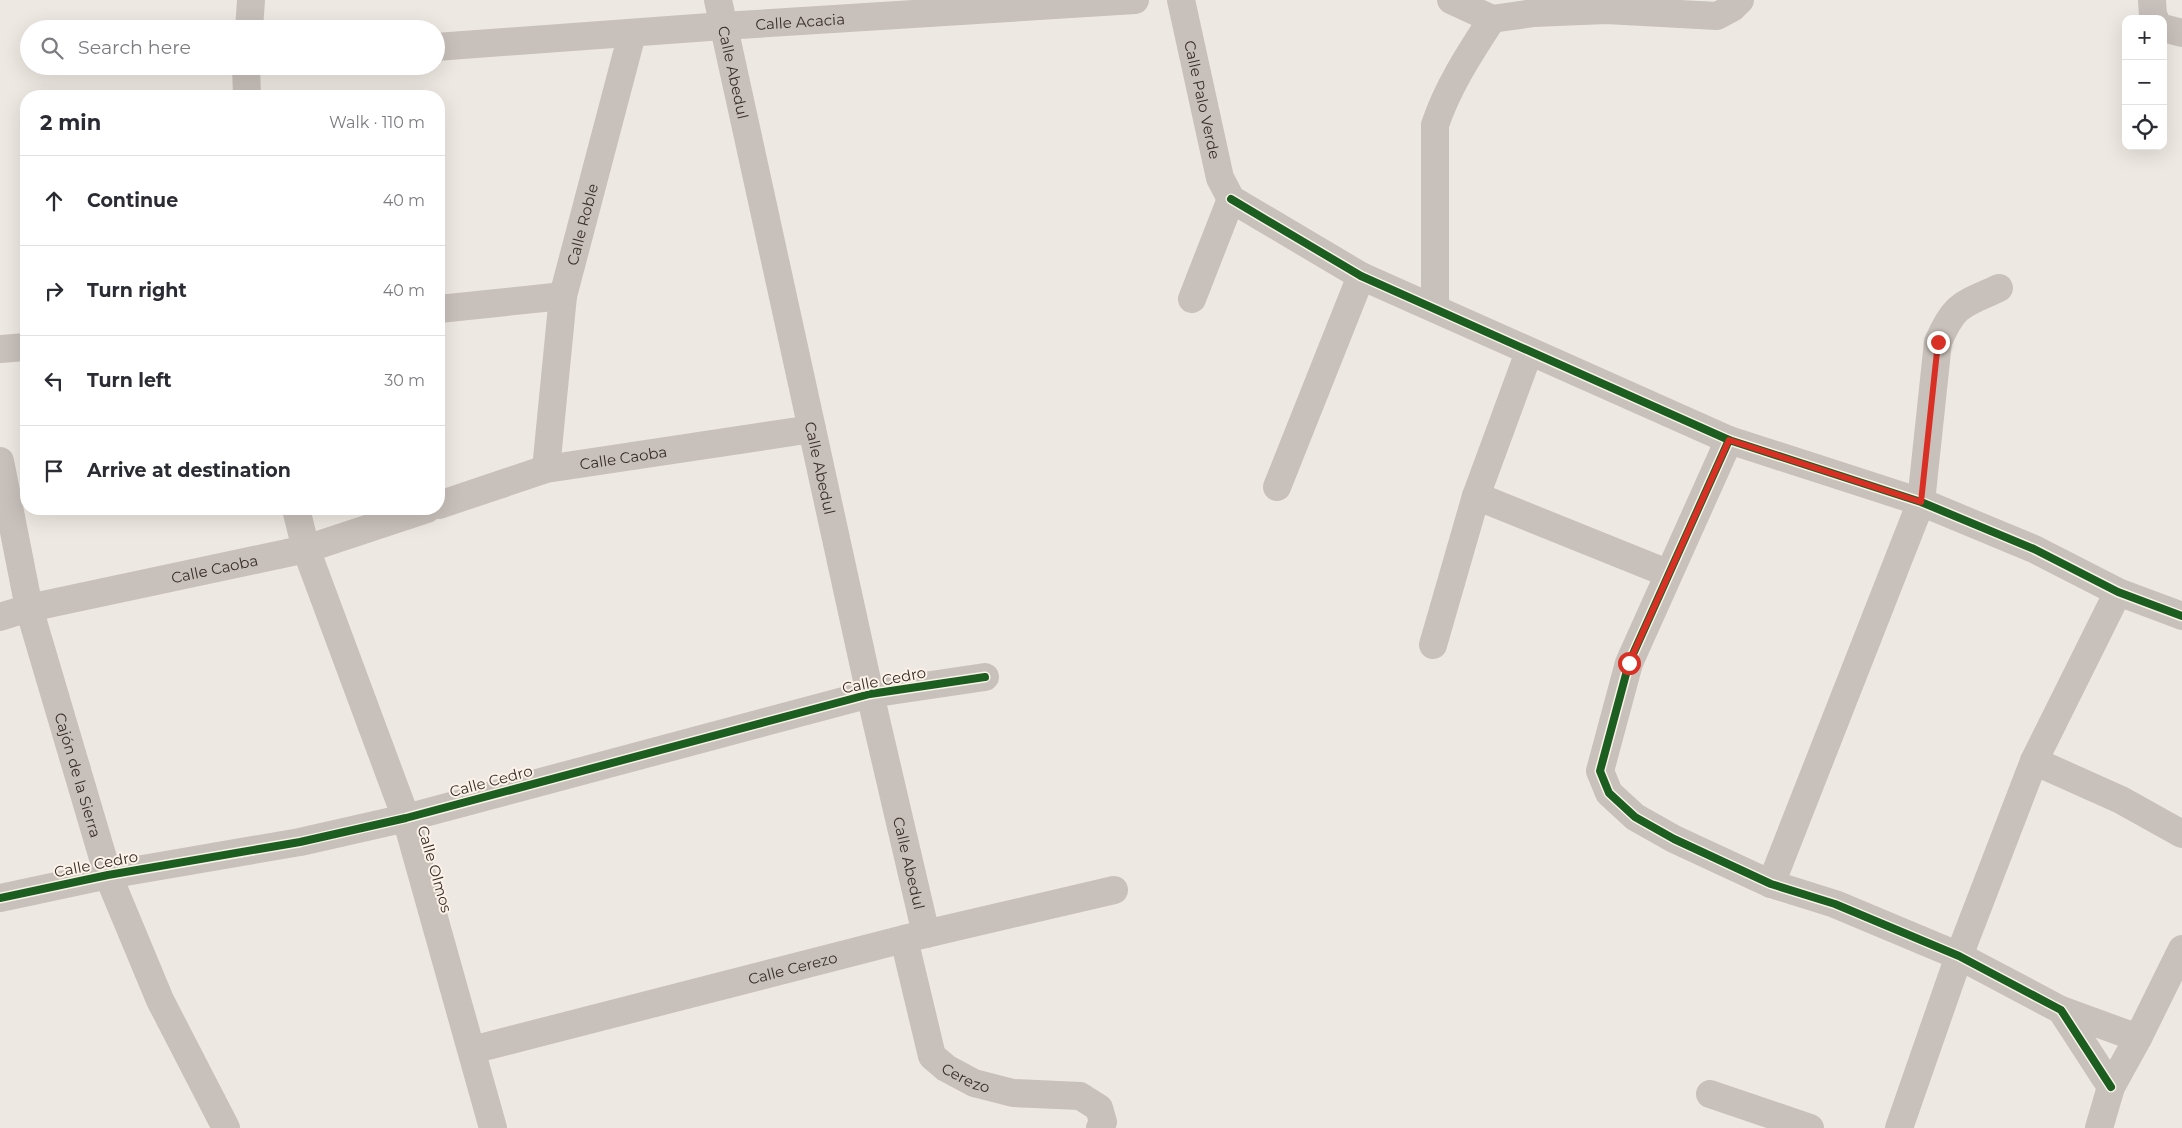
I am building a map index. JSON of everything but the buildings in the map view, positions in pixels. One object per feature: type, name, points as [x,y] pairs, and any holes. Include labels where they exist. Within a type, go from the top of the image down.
[{"type":"street","points":[[250,20],[251,0]]},
{"type":"street","name":"Calle Acacia","points":[[445,46],[632,34],[720,13],[1135,0]]},
{"type":"street","name":"Calle Palo Verde","points":[[1181,0],[1220,178],[1231,199]]},
{"type":"street","points":[[1451,0],[1492,19],[1534,13],[1606,10],[1717,16],[1732,8],[1740,0]]},
{"type":"street","points":[[2152,0],[2154,15]]},
{"type":"street","name":"Calle Abedul","points":[[720,13],[870,694],[915,936]]},
{"type":"street","points":[[1436,308],[1435,125],[1442,104],[1460,68],[1492,19]]},
{"type":"street","points":[[2167,29],[2182,33]]},
{"type":"street","name":"Calle Roble","points":[[546,469],[563,296],[632,34]]},
{"type":"street","points":[[246,75],[247,90]]},
{"type":"street","points":[[1192,299],[1231,199],[1361,276],[1729,440],[1921,502],[2034,549],[2118,592],[2182,616]]},
{"type":"street","points":[[1278,487],[1361,276]]},
{"type":"street","points":[[1771,884],[1921,502],[1938,342],[1948,318],[1959,306],[1999,288]]},
{"type":"street","points":[[445,308],[563,296]]},
{"type":"street","points":[[0,349],[20,347]]},
{"type":"street","points":[[1433,645],[1476,496],[1529,352]]},
{"type":"street","name":"Calle Caoba","points":[[445,503],[546,469],[812,429]]},
{"type":"street","points":[[1729,440],[1667,573],[1629,663],[1600,771],[1609,793],[1635,817],[1674,839],[1771,884],[1835,904],[1959,956],[2061,1010],[2138,1038]]},
{"type":"street","name":"Cajón de la Sierra","points":[[0,461],[29,608],[108,875],[160,1000],[226,1128]]},
{"type":"street","points":[[1476,496],[1667,573]]},
{"type":"street","name":"Calle Olmos","points":[[298,515],[306,549],[406,818],[493,1128]]},
{"type":"street","name":"Calle Caoba","points":[[0,617],[29,608],[306,549],[409,515]]},
{"type":"street","points":[[1898,1128],[1959,956],[2034,761],[2118,592]]},
{"type":"street","name":"Calle Cedro","points":[[0,898],[108,875],[300,842],[406,818],[870,694],[985,676]]},
{"type":"street","points":[[2034,761],[2121,800],[2182,834]]},
{"type":"street","name":"Calle Cerezo","points":[[472,1050],[915,936],[1114,890]]},
{"type":"street","name":"Cerezo","points":[[915,936],[932,1056],[946,1068],[974,1083],[1012,1093],[1080,1096],[1099,1108],[1103,1122],[1100,1128]]},
{"type":"street","points":[[2099,1128],[2111,1087],[2138,1038],[2182,949]]},
{"type":"street","points":[[2061,1010],[2111,1087]]},
{"type":"street","points":[[1710,1094],[1810,1128]]},
{"type":"cycle path","points":[[1231,199],[1361,276],[1729,440],[1921,502],[2034,549],[2118,592],[2182,616]]},
{"type":"cycle path","points":[[1729,440],[1629,663],[1600,771],[1609,793],[1635,817],[1674,839],[1771,884],[1835,904],[1959,956],[2061,1010],[2111,1087]]},
{"type":"cycle path","points":[[0,898],[108,875],[300,842],[406,818],[870,694],[985,677]]},
{"type":"route","points":[[1629,663],[1667,573],[1729,440],[1921,502],[1938,342]]}]
